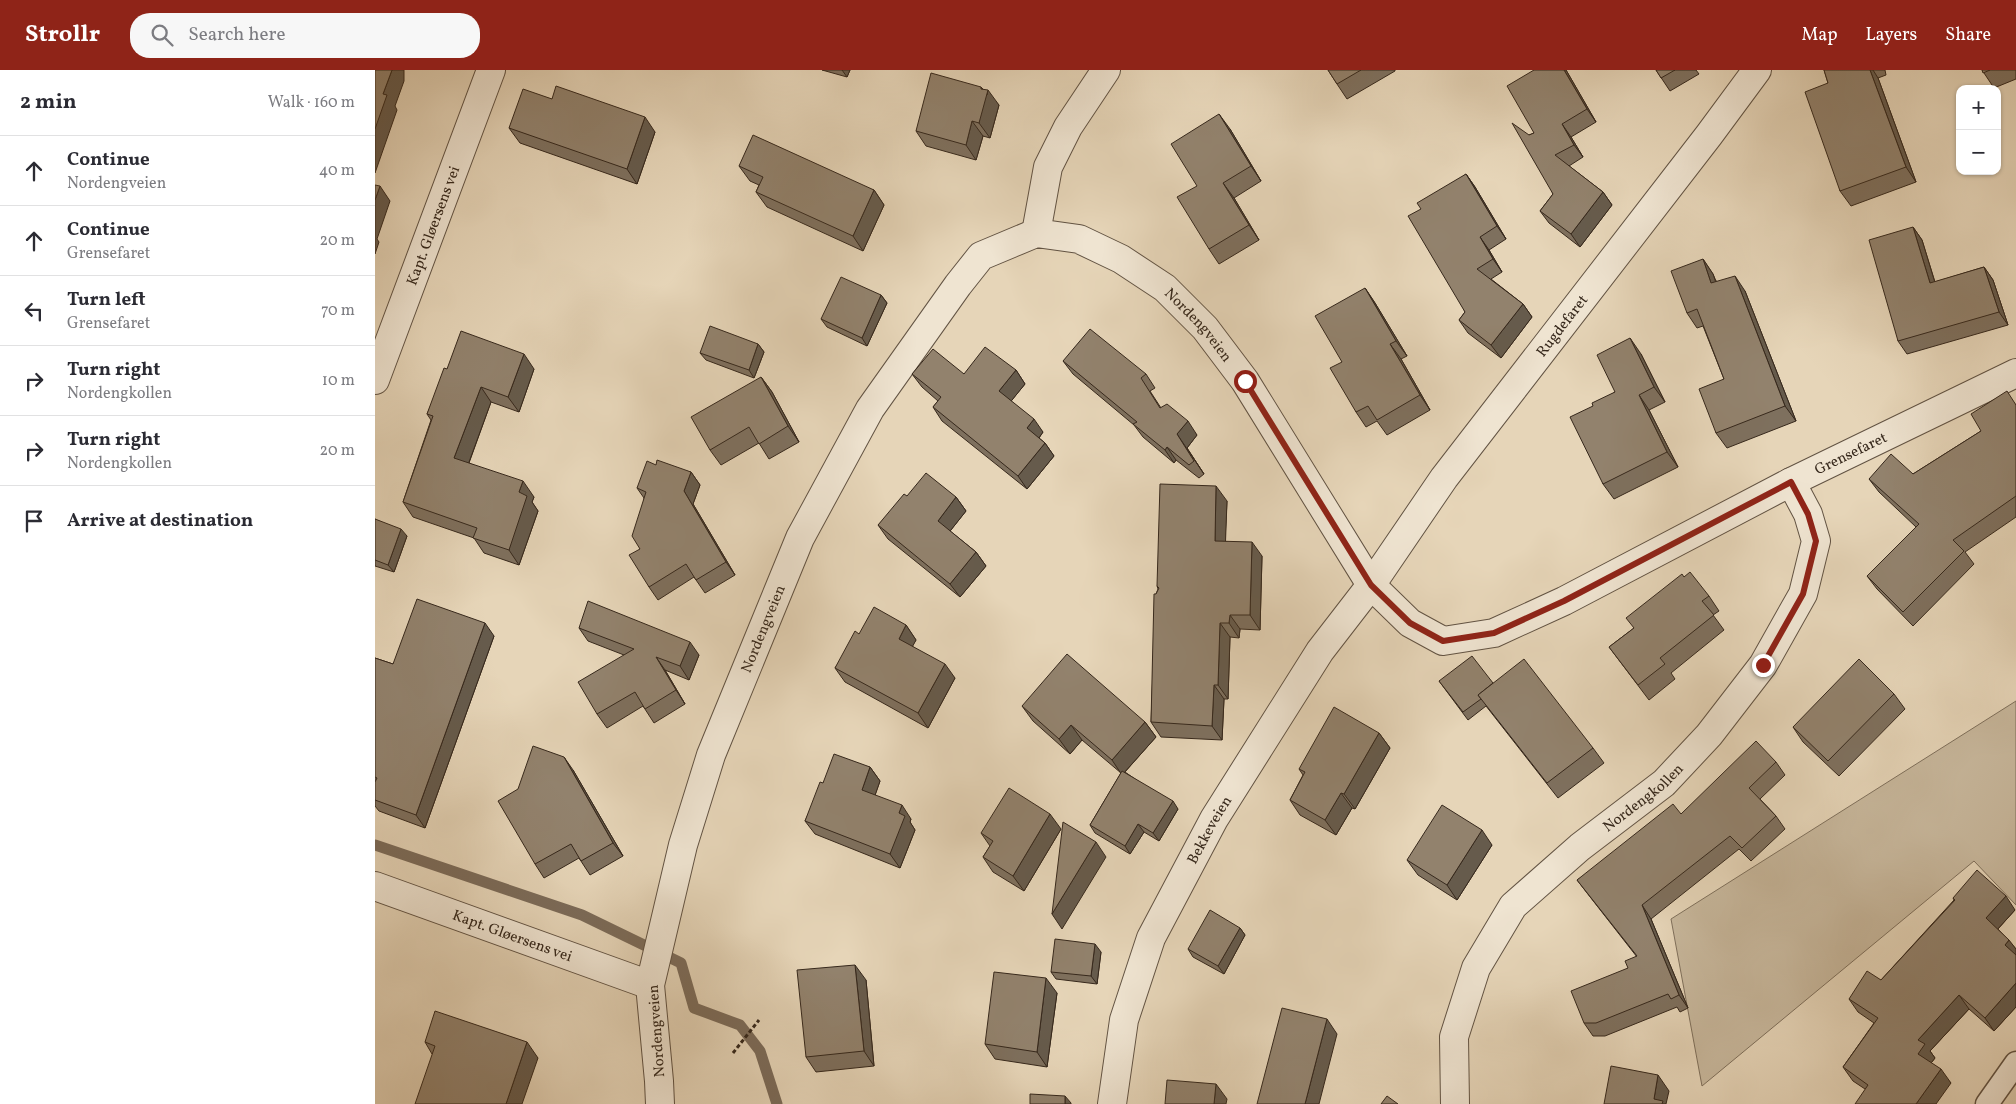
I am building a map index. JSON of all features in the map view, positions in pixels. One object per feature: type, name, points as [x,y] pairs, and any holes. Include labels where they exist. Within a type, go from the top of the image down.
[{"type":"street","name":"Kapt. Gløersens vei","points":[[375,380],[491,70]]},
{"type":"street","points":[[1036,233],[1048,167],[1068,127],[1106,70]]},
{"type":"street","name":"Rugdefaret","points":[[1371,585],[1444,478],[1757,70]]},
{"type":"street","name":"Nordengveien","points":[[660,1104],[650,986],[683,845],[711,755],[799,538],[870,409],[958,285],[981,256],[1036,233],[1079,239],[1121,259],[1165,288],[1205,328],[1245,381],[1371,585]]},
{"type":"street","name":"Grensefaret","points":[[1371,585],[1410,623],[1443,641],[1494,633],[1564,601],[1791,482],[2016,373]]},
{"type":"street","name":"Nordengkollen","points":[[1455,1104],[1454,1037],[1476,968],[1513,906],[1580,847],[1664,783],[1709,735],[1763,665],[1803,594],[1816,541],[1808,514],[1791,482]]},
{"type":"street","name":"Bekkeveien","points":[[1112,1104],[1124,1020],[1151,938],[1214,819],[1320,651],[1371,585]]},
{"type":"street","name":"Kapt. Gløersens vei","points":[[375,886],[650,986]]},
{"type":"lane","points":[[1987,1104],[2016,1063]]},
{"type":"path","points":[[733,1053],[759,1020]]},
{"type":"shaded area","points":[[2016,701],[2016,905],[1974,861],[1702,1086],[1671,919]]},
{"type":"building","points":[[375,70],[392,70],[383,94],[387,95],[375,129]]},
{"type":"building","points":[[1328,70],[1361,70],[1337,84]]},
{"type":"building","points":[[1534,70],[1564,70],[1587,109],[1562,124],[1574,145],[1555,155],[1603,192],[1571,234],[1540,211],[1553,194],[1512,123],[1529,135],[1534,133],[1507,86]]},
{"type":"building","points":[[1656,70],[1675,70],[1661,78]]},
{"type":"building","points":[[1824,70],[1870,70],[1906,167],[1840,191],[1805,92],[1828,83]]},
{"type":"building","points":[[931,73],[988,90],[979,123],[972,121],[966,145],[916,131]]},
{"type":"building","points":[[556,86],[645,117],[627,169],[509,128],[523,89],[552,99]]},
{"type":"building","points":[[1219,114],[1251,166],[1223,183],[1249,225],[1209,249],[1177,197],[1197,186],[1171,144]]},
{"type":"building","points":[[753,135],[874,190],[853,236],[756,192],[763,177],[739,166]]},
{"type":"building","points":[[1466,174],[1497,226],[1480,237],[1493,259],[1477,269],[1523,304],[1491,345],[1459,320],[1465,312],[1408,216],[1421,209],[1417,203]]},
{"type":"building","points":[[375,185],[380,186],[375,200]]},
{"type":"building","points":[[1913,227],[1930,283],[1984,267],[1999,312],[1898,341],[1869,240]]},
{"type":"building","points":[[1703,259],[1711,283],[1735,276],[1785,406],[1716,433],[1699,389],[1724,379],[1697,309],[1687,313],[1671,271]]},
{"type":"building","points":[[841,277],[881,295],[862,338],[821,319]]},
{"type":"building","points":[[1365,288],[1396,341],[1390,344],[1420,395],[1377,420],[1368,406],[1356,412],[1330,368],[1342,362],[1315,316]]},
{"type":"building","points":[[710,326],[758,344],[749,370],[700,353]]},
{"type":"building","points":[[1090,329],[1146,374],[1141,378],[1160,408],[1167,404],[1188,421],[1177,434],[1194,461],[1189,465],[1167,447],[1165,450],[1133,424],[1137,422],[1063,361]]},
{"type":"building","points":[[461,331],[524,354],[508,397],[481,387],[454,458],[523,481],[519,492],[527,496],[509,550],[473,538],[477,528],[403,502],[433,416],[427,414],[444,368],[447,369]]},
{"type":"building","points":[[1630,338],[1654,387],[1639,395],[1667,452],[1603,484],[1570,417],[1593,406],[1592,403],[1615,392],[1597,355]]},
{"type":"building","points":[[985,347],[1016,370],[999,391],[1034,419],[1027,428],[1045,443],[1018,476],[933,407],[941,397],[912,374],[933,349],[964,374]]},
{"type":"building","points":[[761,377],[788,426],[759,444],[749,427],[710,450],[691,417]]},
{"type":"building","points":[[2007,391],[2016,405],[2016,496],[1953,540],[1964,551],[1903,612],[1867,576],[1919,524],[1869,479],[1891,454],[1913,474],[1981,431],[1971,414]]},
{"type":"building","points":[[657,460],[691,472],[684,491],[726,562],[696,580],[686,564],[649,587],[629,555],[640,549],[632,536],[646,492],[637,488],[647,461],[656,465]]},
{"type":"building","points":[[926,473],[956,497],[938,521],[976,552],[950,584],[878,525],[904,494],[907,496]]},
{"type":"building","points":[[1160,484],[1216,486],[1215,541],[1252,542],[1250,615],[1230,615],[1229,623],[1220,623],[1218,685],[1214,685],[1212,726],[1151,722],[1154,594],[1156,594],[1159,588],[1157,586]]},
{"type":"building","points":[[375,519],[401,529],[388,565],[375,560]]},
{"type":"building","points":[[1690,572],[1709,596],[1702,601],[1714,615],[1660,658],[1665,664],[1638,685],[1609,647],[1634,628],[1626,618],[1682,574],[1684,577]]},
{"type":"building","points":[[417,599],[485,623],[416,815],[375,800],[375,782],[377,778],[375,777],[375,658],[393,664]]},
{"type":"building","points":[[588,601],[690,642],[680,666],[656,657],[676,690],[645,709],[635,692],[597,714],[578,682],[634,649],[579,628]]},
{"type":"building","points":[[874,607],[906,625],[899,639],[945,664],[918,713],[835,668],[855,631],[859,634]]},
{"type":"building","points":[[1067,654],[1145,722],[1112,760],[1071,725],[1059,739],[1022,706]]},
{"type":"building","points":[[1472,656],[1493,683],[1478,695],[1481,699],[1463,712],[1439,681]]},
{"type":"building","points":[[1524,659],[1593,748],[1547,783],[1478,695]]},
{"type":"building","points":[[1859,659],[1894,694],[1828,761],[1793,727]]},
{"type":"building","points":[[1334,707],[1379,733],[1344,794],[1341,793],[1325,820],[1290,800],[1305,772],[1299,769]]},
{"type":"building","points":[[1756,741],[1776,762],[1749,788],[1776,816],[1742,848],[1730,836],[1642,905],[1679,995],[1671,999],[1668,994],[1596,1023],[1584,1023],[1571,991],[1628,968],[1625,961],[1637,956],[1577,880],[1673,804],[1681,814]]},
{"type":"building","points":[[533,746],[564,757],[613,843],[581,861],[571,844],[535,864],[498,801],[518,789]]},
{"type":"building","points":[[834,754],[870,767],[862,790],[902,805],[899,813],[905,816],[890,854],[805,821],[820,782],[823,783]]},
{"type":"building","points":[[1122,771],[1173,801],[1153,833],[1138,824],[1125,846],[1090,825]]},
{"type":"building","points":[[1009,788],[1050,814],[1013,876],[983,857],[993,841],[981,833]]},
{"type":"building","points":[[1442,805],[1482,830],[1447,885],[1407,860]]},
{"type":"building","points":[[1063,822],[1096,842],[1052,914]]},
{"type":"building","points":[[1977,870],[2006,896],[1986,918],[2009,940],[2005,945],[2016,955],[2016,983],[1985,1018],[1959,995],[1918,1040],[1925,1044],[1918,1054],[1941,1069],[1916,1104],[1855,1104],[1868,1085],[1843,1067],[1878,1018],[1849,999],[1867,971],[1881,980],[1955,900],[1953,898]]},
{"type":"building","points":[[1210,910],[1240,928],[1218,966],[1188,949]]},
{"type":"building","points":[[1055,939],[1095,944],[1091,976],[1051,972]]},
{"type":"building","points":[[855,965],[864,1051],[806,1057],[797,970]]},
{"type":"building","points":[[994,972],[1046,978],[1037,1052],[985,1044]]},
{"type":"building","points":[[1282,1008],[1327,1019],[1305,1104],[1257,1104]]},
{"type":"building","points":[[435,1011],[527,1042],[506,1104],[415,1104],[435,1046],[425,1042]]},
{"type":"building","points":[[1611,1066],[1658,1075],[1654,1099],[1663,1101],[1662,1104],[1604,1104]]},
{"type":"building","points":[[1167,1080],[1216,1084],[1214,1104],[1165,1104]]},
{"type":"building","points":[[1030,1094],[1065,1096],[1065,1104],[1030,1104]]},
{"type":"building","points":[[1387,1096],[1398,1104],[1381,1104]]},
{"type":"waterway","points":[[375,845],[582,915],[681,963],[694,1008],[740,1025],[760,1051],[777,1104]]},
{"type":"route","points":[[1245,381],[1371,585],[1410,623],[1443,641],[1494,633],[1564,601],[1791,482],[1808,514],[1816,541],[1803,594],[1763,665]]}]
